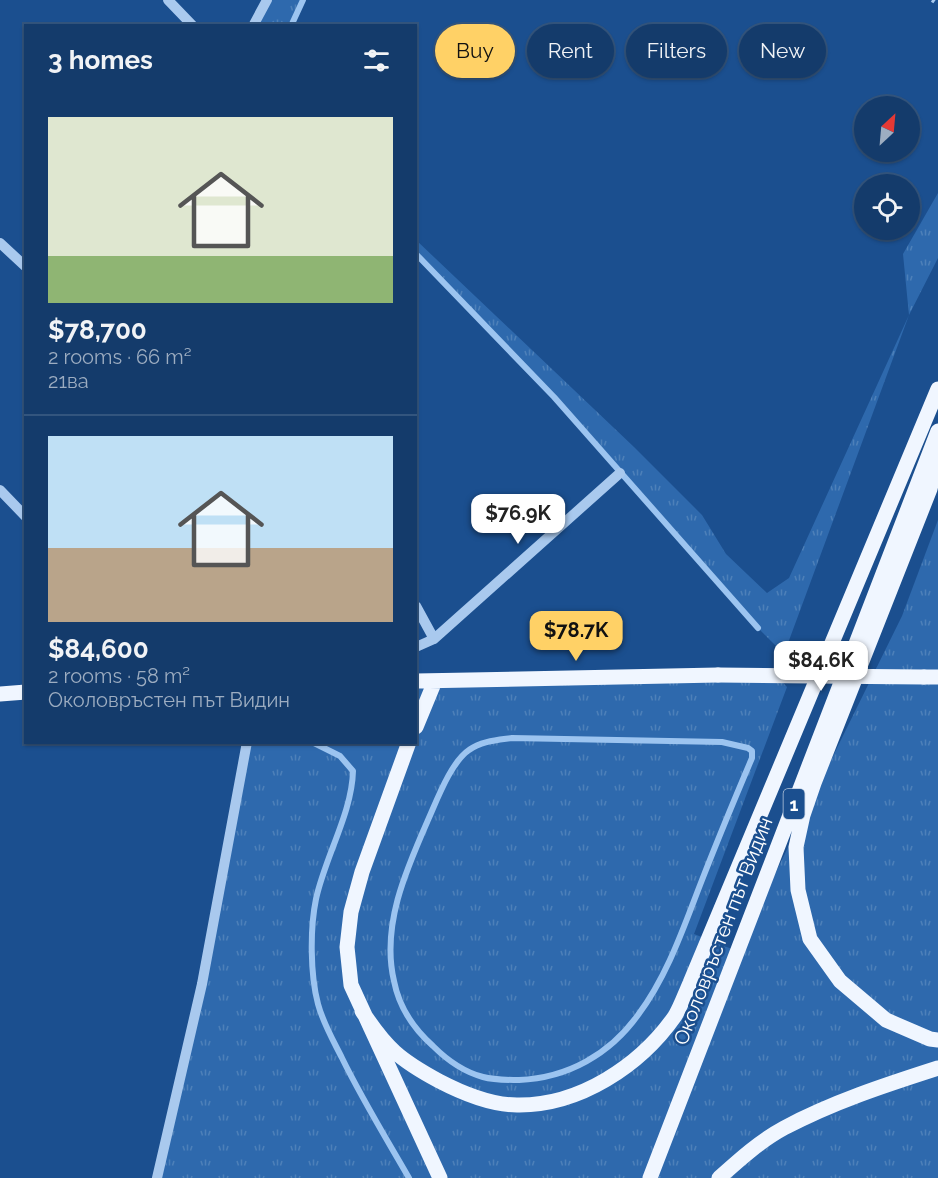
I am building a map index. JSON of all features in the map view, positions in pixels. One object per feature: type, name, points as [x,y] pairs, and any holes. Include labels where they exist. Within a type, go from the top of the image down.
[{"type":"main road","points":[[362,1011],[383,1041],[397,1056],[421,1071],[450,1087],[486,1101],[516,1105],[554,1102],[588,1089],[620,1071],[656,1041],[676,1014],[690,983],[938,389]]},
{"type":"main road","name":"Околовръстен път Видин","points":[[650,1178],[938,431]]},
{"type":"main road","points":[[938,456],[930,489],[814,783],[803,815],[796,847],[798,890],[810,939],[840,981],[886,1020],[930,1039],[938,1040]]},
{"type":"main road","points":[[417,681],[718,675],[931,677]]},
{"type":"main road","points":[[417,725],[435,681]]},
{"type":"main road","points":[[0,694],[24,692]]},
{"type":"main road","points":[[404,747],[362,872],[351,912],[346,947],[351,986],[440,1178]]},
{"type":"main road","points":[[719,1178],[745,1155],[783,1129],[859,1094],[938,1068]]},
{"type":"street","points":[[168,0],[191,24]]},
{"type":"street","points":[[254,24],[267,0]]},
{"type":"street","points":[[0,243],[24,265]]},
{"type":"street","points":[[417,647],[434,639],[620,473]]},
{"type":"street","points":[[0,490],[24,516]]},
{"type":"street","points":[[417,608],[434,639]]},
{"type":"street","points":[[157,1178],[202,984],[247,744]]},
{"type":"path","points":[[932,0],[938,4]]},
{"type":"green space","points":[[267,0],[303,0],[291,24],[254,24]]},
{"type":"green space","points":[[938,193],[938,258],[909,315],[903,254],[911,240],[920,240],[920,224]]},
{"type":"green space","points":[[417,241],[634,447],[702,515],[726,554],[767,593],[789,578],[909,315],[784,654],[758,628],[554,397],[417,255]]},
{"type":"green space","points":[[938,520],[938,1178],[157,1178],[247,744],[417,744],[417,681],[776,675],[787,687],[694,934],[737,951],[902,616]]},
{"type":"waterway","points":[[292,24],[303,0]]},
{"type":"waterway","points":[[417,255],[554,397],[758,628]]},
{"type":"waterway","points":[[512,738],[722,742],[748,748],[752,751],[752,758],[674,950],[658,984],[638,1015],[627,1029],[601,1052],[571,1069],[537,1078],[501,1080],[476,1075],[456,1065],[438,1051],[408,1017],[396,991],[391,960],[391,940],[393,919],[404,878],[450,772],[462,756],[474,747],[490,741],[512,738]]},
{"type":"waterway","points":[[316,744],[340,756],[353,771],[348,803],[316,899],[312,937],[315,992],[325,1025],[374,1118],[409,1178]]}]
